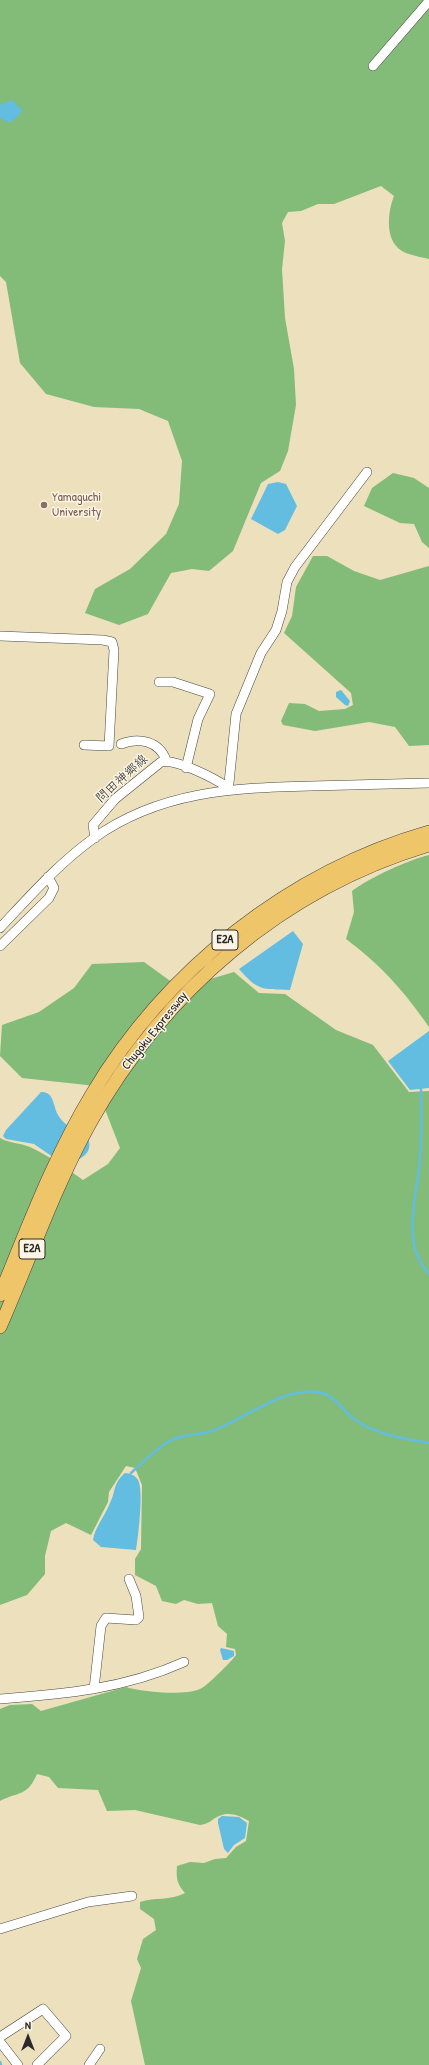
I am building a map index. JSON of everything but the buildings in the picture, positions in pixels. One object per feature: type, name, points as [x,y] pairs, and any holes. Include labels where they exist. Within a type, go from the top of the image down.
[{"type":"highway","name":"Chugoku Expressway","points":[[0,1295],[109,1068],[144,1021],[174,986],[222,942],[245,924],[311,881],[346,863],[429,832]]},
{"type":"highway","name":"Chugoku Expressway","points":[[84,1122],[164,1016],[188,990],[231,951],[287,911],[318,892],[383,862],[429,846]]},
{"type":"highway","name":"Chugoku Expressway","points":[[0,1327],[60,1169]]},
{"type":"street","points":[[373,66],[429,1]]},
{"type":"street","points":[[227,788],[229,782],[236,714],[261,653],[276,630],[282,611],[287,582],[295,567],[367,472]]},
{"type":"street","points":[[0,636],[103,640],[112,642],[114,650],[109,746],[84,744]]},
{"type":"street","points":[[159,682],[173,682],[210,694],[198,719],[186,768]]},
{"type":"street","points":[[121,744],[141,740],[150,742],[164,754],[166,760]]},
{"type":"street","name":"問田神郷線","points":[[95,838],[93,825],[115,799],[153,767],[166,760],[216,780],[227,788]]},
{"type":"street","points":[[0,928],[48,877],[95,838],[128,818],[164,803],[227,788],[429,783]]},
{"type":"street","points":[[0,946],[49,898],[54,888],[48,877]]},
{"type":"street","points":[[94,1689],[101,1626],[106,1618],[136,1620],[139,1617],[136,1596],[129,1579]]},
{"type":"street","points":[[0,1699],[117,1686],[164,1671],[184,1662]]},
{"type":"street","points":[[0,1929],[88,1902],[132,1896]]},
{"type":"street","points":[[0,2037],[43,2009],[66,2036],[37,2065]]},
{"type":"street","points":[[0,2042],[18,2065]]},
{"type":"street","points":[[88,2065],[100,2049]]},
{"type":"green space","points":[[0,0],[429,0],[429,259],[402,251],[392,240],[389,217],[394,196],[381,186],[334,204],[318,204],[301,211],[288,212],[282,223],[285,241],[282,269],[285,318],[294,369],[296,405],[288,451],[280,471],[261,483],[233,551],[209,571],[192,569],[171,573],[148,614],[119,625],[85,613],[95,589],[130,569],[166,534],[179,504],[182,461],[168,421],[139,409],[94,407],[46,394],[20,363],[6,282],[0,276]]},
{"type":"green space","points":[[393,473],[414,478],[429,488],[429,548],[422,542],[414,524],[400,523],[364,506],[372,488]]},
{"type":"green space","points":[[313,556],[327,556],[354,571],[380,580],[429,566],[429,745],[409,746],[395,727],[369,722],[315,731],[283,725],[281,721],[289,703],[305,704],[319,711],[345,709],[353,705],[351,693],[284,633],[292,616],[296,587]]},
{"type":"green space","points":[[429,855],[429,1027],[391,979],[346,939],[354,912],[352,891],[389,870]]},
{"type":"green space","points":[[144,962],[180,988],[234,972],[259,993],[285,994],[336,1030],[373,1045],[409,1092],[429,1091],[429,2065],[145,2065],[131,2001],[141,1968],[137,1959],[143,1939],[156,1930],[154,1919],[140,1909],[140,1902],[174,1897],[185,1893],[180,1887],[178,1881],[177,1866],[190,1862],[204,1863],[215,1859],[226,1858],[236,1847],[246,1841],[249,1821],[239,1816],[227,1814],[200,1825],[135,1810],[107,1811],[98,1790],[58,1788],[49,1777],[37,1774],[30,1787],[26,1790],[0,1801],[0,1709],[10,1705],[32,1704],[41,1711],[126,1687],[174,1693],[193,1691],[208,1684],[236,1655],[235,1649],[226,1647],[227,1634],[218,1626],[212,1603],[198,1604],[184,1600],[176,1604],[162,1601],[156,1586],[135,1575],[135,1559],[141,1549],[142,1485],[135,1468],[126,1466],[109,1492],[108,1502],[91,1535],[66,1523],[51,1531],[45,1556],[45,1574],[27,1595],[0,1605],[0,1138],[30,1147],[57,1162],[83,1180],[108,1164],[120,1148],[96,1086],[22,1078],[0,1056],[2,1025],[39,1012],[74,988],[92,964]]},
{"type":"water","points":[[12,100],[23,111],[10,123],[0,118],[0,105]]},
{"type":"water","points":[[278,482],[286,484],[297,506],[285,530],[278,534],[251,519],[268,484]]},
{"type":"water","points":[[341,690],[350,701],[348,706],[336,697],[336,692]]},
{"type":"water","points":[[293,931],[303,944],[290,990],[267,989],[256,985],[239,969]]},
{"type":"water","points":[[429,1031],[429,1088],[410,1090],[388,1061]]},
{"type":"water","points":[[41,1092],[45,1092],[51,1096],[58,1115],[64,1122],[71,1128],[88,1137],[89,1149],[83,1157],[76,1161],[53,1157],[34,1144],[6,1139],[3,1136],[6,1130]]},
{"type":"water","points":[[125,1473],[136,1477],[140,1485],[140,1514],[136,1550],[101,1547],[93,1540],[94,1535],[112,1499],[118,1480]]},
{"type":"water","points":[[221,1648],[234,1651],[234,1656],[227,1660],[223,1660],[220,1650]]},
{"type":"water","points":[[222,1816],[239,1817],[247,1823],[245,1838],[234,1845],[228,1853],[224,1849],[218,1823],[218,1819]]},
{"type":"waterway","points":[[421,1089],[421,1151],[412,1219],[415,1248],[420,1262],[429,1274]]},
{"type":"waterway","points":[[131,1473],[158,1449],[173,1439],[215,1430],[268,1403],[297,1393],[311,1392],[325,1394],[337,1402],[350,1416],[371,1429],[410,1440],[429,1443]]},
{"type":"place","name":"Yamaguchi University","points":[[44,505]]}]
